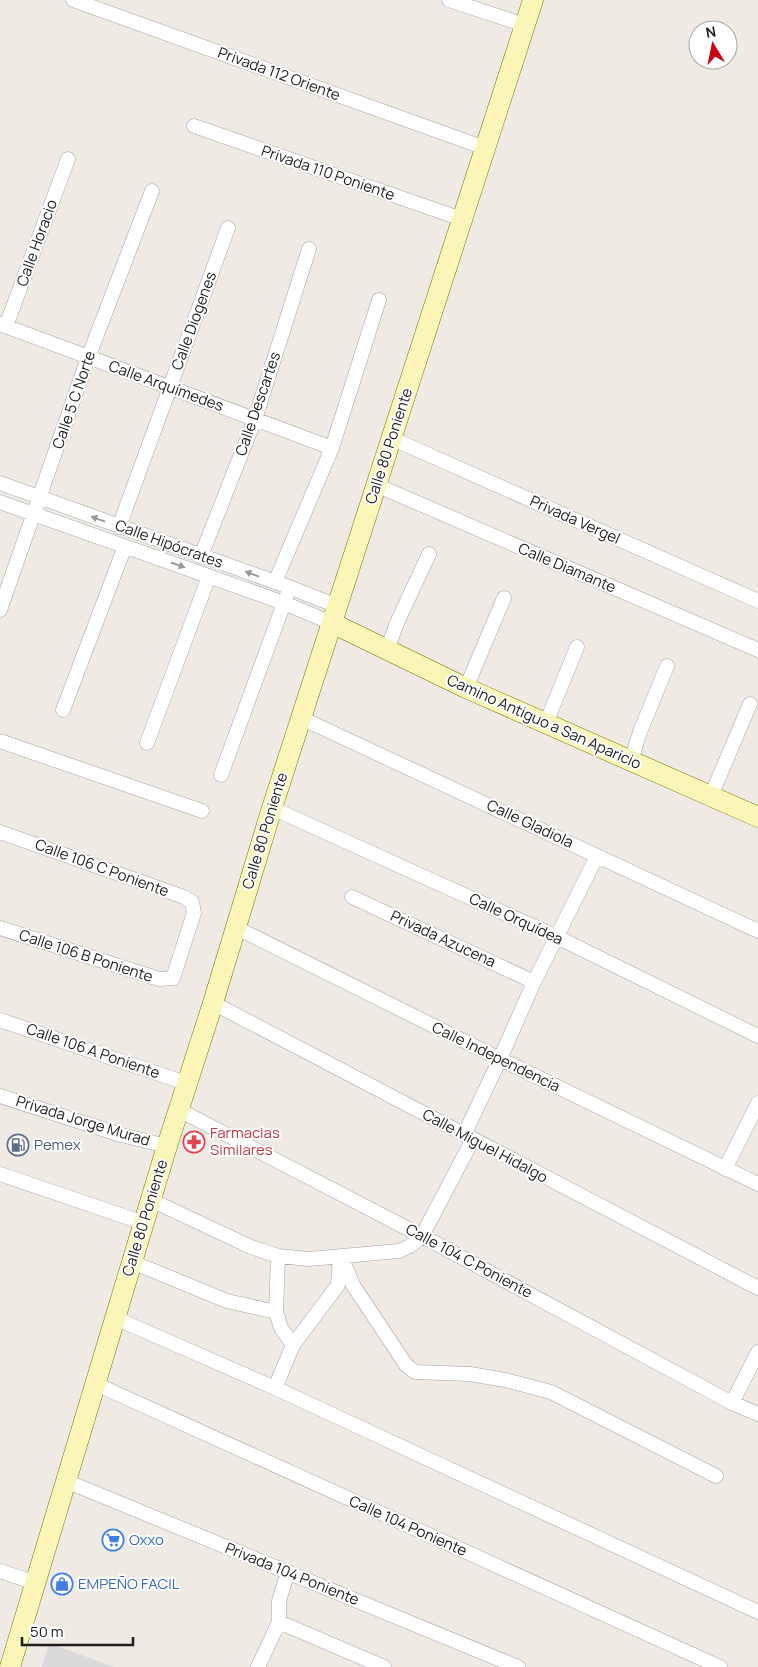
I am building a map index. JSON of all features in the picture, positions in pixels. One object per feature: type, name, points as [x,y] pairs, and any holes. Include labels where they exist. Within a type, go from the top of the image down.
[{"type":"street","name":"Privada 112 Oriente","points":[[73,0],[485,148]]},
{"type":"street","points":[[449,0],[525,26]]},
{"type":"street","name":"Calle 80 Poniente","points":[[7,1663],[36,1583],[186,1083],[213,1003],[272,808],[533,0]]},
{"type":"street","name":"Privada 110 Poniente","points":[[194,126],[462,219]]},
{"type":"street","name":"Calle Horacio","points":[[3,325],[68,159]]},
{"type":"street","name":"Calle 5 C Norte","points":[[0,610],[88,358],[152,191]]},
{"type":"street","name":"Calle Diogenes","points":[[119,527],[228,228]]},
{"type":"street","name":"Calle Descartes","points":[[201,556],[255,418],[310,249]]},
{"type":"street","points":[[275,582],[332,448],[379,300]]},
{"type":"street","name":"Calle Arquímedes","points":[[3,325],[332,448]]},
{"type":"street","name":"Privada Vergel","points":[[391,438],[758,601]]},
{"type":"street","name":"Calle Hipócrates","points":[[0,483],[289,587],[334,615]]},
{"type":"street","name":"Calle Diamante","points":[[376,485],[758,650]]},
{"type":"street","name":"Calle Hipócrates","points":[[0,502],[284,603],[334,615]]},
{"type":"street","points":[[143,553],[149,537]]},
{"type":"street","points":[[63,710],[125,546]]},
{"type":"street","points":[[387,651],[396,625],[429,554]]},
{"type":"street","points":[[147,743],[209,576]]},
{"type":"street","points":[[221,775],[289,587]]},
{"type":"street","points":[[466,688],[504,598]]},
{"type":"street","name":"Camino Antiguo a San Aparicio","points":[[334,615],[387,651],[466,688],[758,817]]},
{"type":"street","points":[[546,723],[577,647]]},
{"type":"street","points":[[631,761],[640,732],[667,666]]},
{"type":"street","points":[[711,796],[750,704]]},
{"type":"street","name":"Calle Gladiola","points":[[301,718],[758,931]]},
{"type":"street","points":[[0,741],[202,812]]},
{"type":"street","name":"Calle Orquídea","points":[[272,808],[557,937],[758,1036]]},
{"type":"street","name":"Calle 106 C Poniente","points":[[0,832],[184,897],[192,902],[194,913],[173,978]]},
{"type":"street","points":[[151,1200],[251,1247],[278,1256],[309,1259],[399,1251],[410,1246],[422,1236],[468,1137],[534,982],[597,856]]},
{"type":"street","name":"Privada Azucena","points":[[352,897],[534,982]]},
{"type":"street","name":"Calle Independencia","points":[[235,927],[500,1059],[758,1184]]},
{"type":"street","name":"Calle 106 B Poniente","points":[[0,928],[159,980],[173,978]]},
{"type":"street","name":"Calle Miguel Hidalgo","points":[[213,1003],[758,1288]]},
{"type":"street","name":"Calle 106 A Poniente","points":[[0,1020],[186,1083]]},
{"type":"street","name":"Privada Jorge Murad","points":[[0,1096],[121,1135],[167,1146]]},
{"type":"street","points":[[726,1169],[758,1103]]},
{"type":"street","name":"Calle 104 C Poniente","points":[[179,1110],[422,1236],[732,1403],[758,1414]]},
{"type":"street","points":[[0,1174],[144,1223]]},
{"type":"street","points":[[278,1256],[276,1312],[281,1328],[294,1345]]},
{"type":"street","points":[[275,1388],[294,1345],[338,1285],[340,1256]]},
{"type":"street","points":[[340,1256],[353,1285],[406,1365],[415,1372],[470,1374],[505,1380],[551,1392],[716,1476]]},
{"type":"street","points":[[132,1262],[227,1301],[276,1312]]},
{"type":"street","points":[[115,1318],[275,1388],[758,1612]]},
{"type":"street","points":[[732,1403],[758,1352]]},
{"type":"street","name":"Calle 104 Poniente","points":[[96,1384],[720,1667]]},
{"type":"street","name":"Privada 104 Poniente","points":[[66,1481],[518,1667]]},
{"type":"street","points":[[0,1570],[36,1583]]},
{"type":"street","points":[[258,1667],[279,1622],[279,1601],[288,1572]]},
{"type":"street","points":[[279,1622],[352,1661],[384,1667]]},
{"type":"shaded area","points":[[49,1643],[114,1667],[42,1667]]},
{"type":"place","name":"Farmacias Similares","points":[[194,1142]]},
{"type":"place","name":"Pemex","points":[[18,1145]]},
{"type":"place","name":"Oxxo","points":[[113,1540]]},
{"type":"place","name":"EMPEÑO FACIL","points":[[62,1584]]}]
